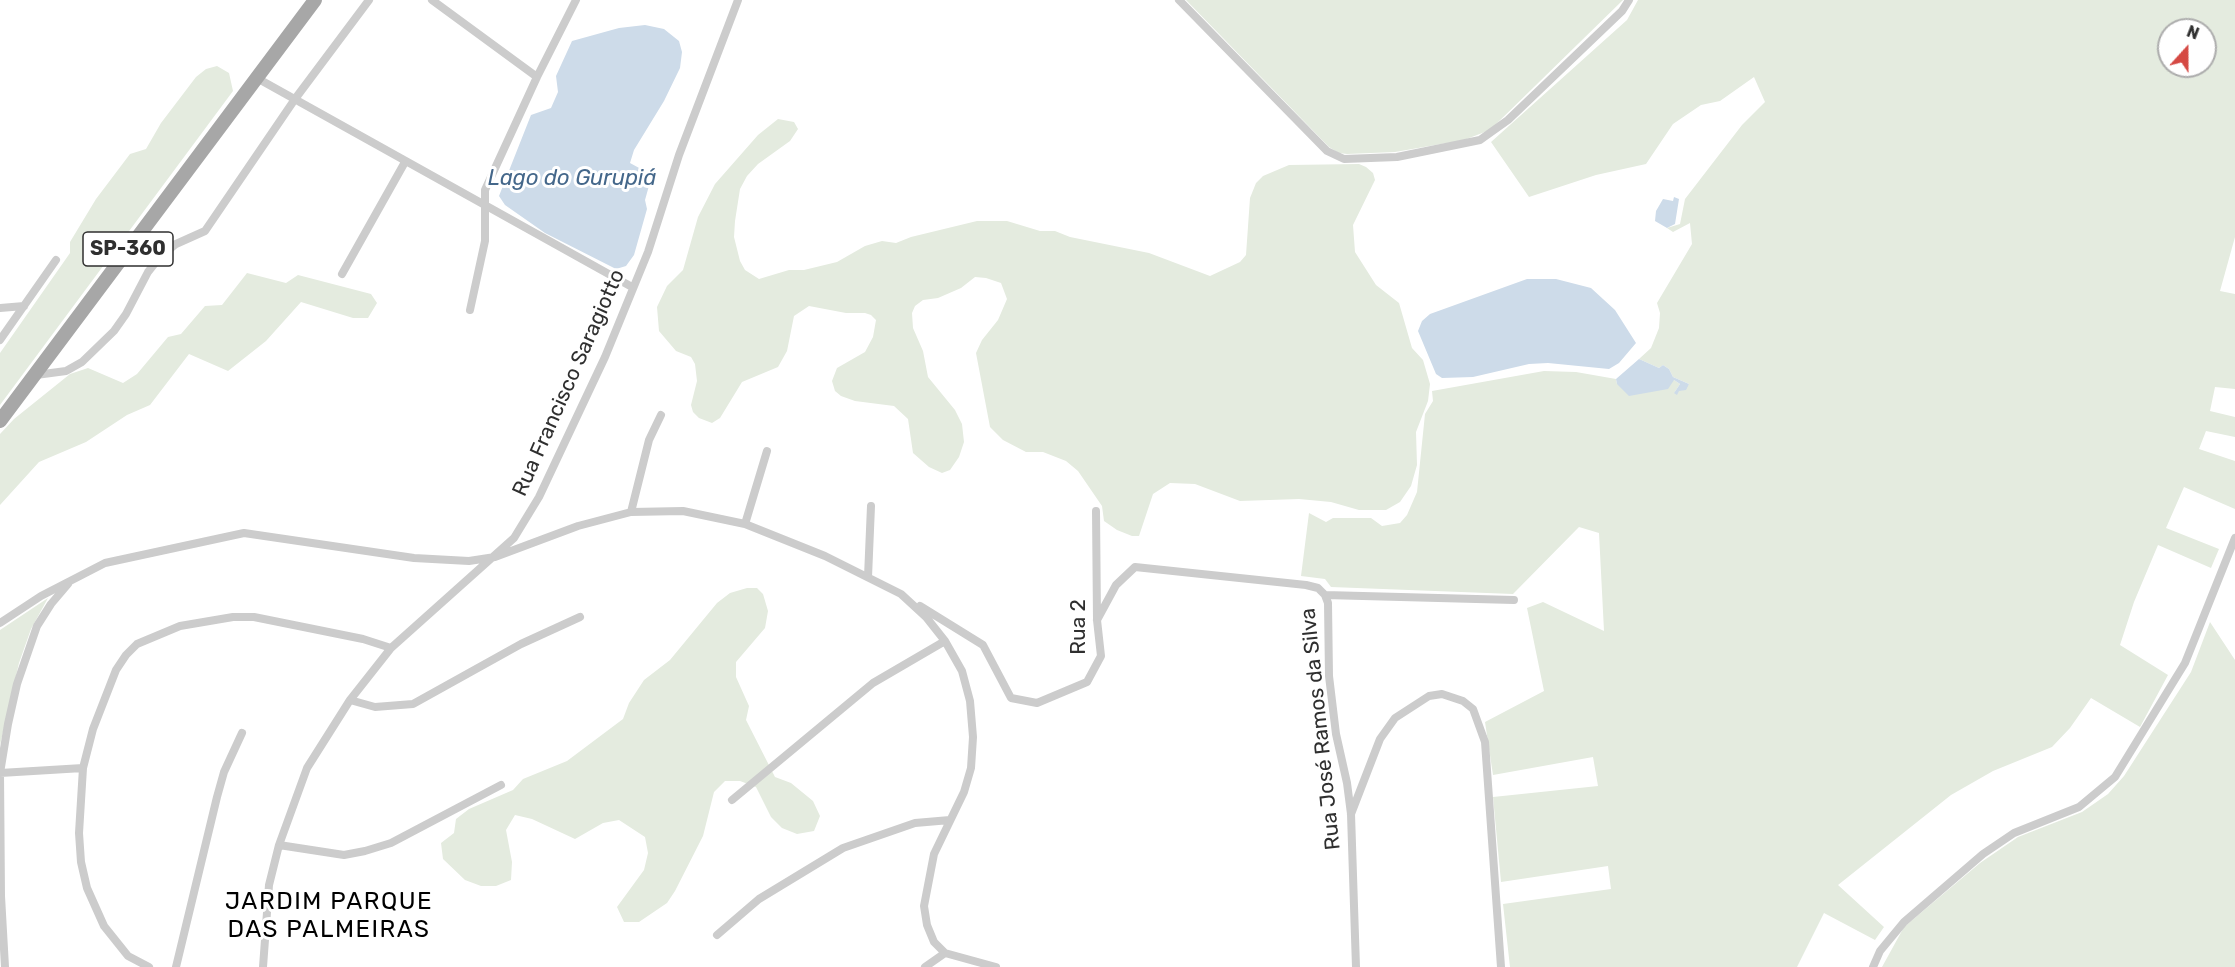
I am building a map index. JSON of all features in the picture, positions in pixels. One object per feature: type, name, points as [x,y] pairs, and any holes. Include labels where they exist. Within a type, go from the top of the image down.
[{"type":"main road","name":"SP-360","points":[[0,421],[255,77],[315,0]]},
{"type":"street","points":[[36,375],[66,371],[82,362],[114,331],[126,314],[148,272],[159,258],[176,244],[205,231],[295,99],[369,0]]},
{"type":"street","points":[[432,0],[537,77]]},
{"type":"street","points":[[470,310],[485,241],[485,190],[537,77],[576,0]]},
{"type":"street","name":"Rua Francisco Saragiotto","points":[[263,967],[269,885],[279,845],[307,768],[350,700],[391,648],[514,538],[544,486],[605,357],[648,252],[679,155],[738,0]]},
{"type":"street","points":[[1179,0],[1327,152],[1344,159],[1397,157],[1480,141],[1508,120],[1588,40],[1616,16],[1629,0]]},
{"type":"street","points":[[255,77],[632,287]]},
{"type":"street","points":[[342,274],[405,162]]},
{"type":"street","points":[[0,339],[56,260]]},
{"type":"street","points":[[0,308],[24,306]]},
{"type":"street","points":[[631,512],[649,440],[661,415]]},
{"type":"street","points":[[746,524],[767,452]]},
{"type":"street","points":[[868,577],[871,506]]},
{"type":"street","points":[[0,623],[72,579],[105,563],[244,533],[414,558],[470,561],[495,557],[578,526],[631,512],[683,511],[746,524],[868,577],[901,594],[926,617],[945,641],[962,671],[970,701],[973,737],[971,768],[964,792],[934,854],[924,906],[927,925],[934,942],[945,953],[996,967]]},
{"type":"street","name":"Rua 2","points":[[901,594],[983,645],[1011,698],[1037,703],[1087,682],[1101,657],[1097,620],[1096,511]]},
{"type":"street","points":[[1873,967],[1881,951],[1898,929],[1983,854],[2014,833],[2079,807],[2115,777],[2186,663],[2235,538]]},
{"type":"street","points":[[1097,620],[1116,585],[1135,567],[1306,585],[1318,588],[1325,595],[1514,600]]},
{"type":"street","points":[[5,967],[1,915],[0,773],[8,723],[28,649],[51,604],[72,579]]},
{"type":"street","name":"Rua José Ramos da Silva","points":[[1325,595],[1328,603],[1329,676],[1336,734],[1351,814],[1356,967]]},
{"type":"street","points":[[149,967],[128,956],[115,943],[104,926],[87,888],[81,862],[79,833],[83,768],[93,729],[116,670],[137,644],[154,636],[180,626],[233,617],[254,617],[363,639],[391,648]]},
{"type":"street","points":[[350,700],[375,707],[413,704],[510,649],[580,617]]},
{"type":"street","points":[[732,800],[873,682],[945,641]]},
{"type":"street","points":[[1351,814],[1380,739],[1395,718],[1429,696],[1442,694],[1463,701],[1473,709],[1485,741],[1501,967]]},
{"type":"street","points":[[176,967],[224,772],[242,733]]},
{"type":"street","points":[[0,773],[83,768]]},
{"type":"street","points":[[279,845],[344,855],[365,851],[392,843],[501,785]]},
{"type":"street","points":[[717,935],[759,899],[843,848],[915,823],[950,820]]},
{"type":"street","points":[[925,967],[945,953]]},
{"type":"shaded area","points":[[1186,0],[1623,0],[1490,130],[1464,140],[1395,152],[1347,154],[1339,153],[1329,147]]},
{"type":"shaded area","points":[[1638,0],[2235,0],[2235,237],[2220,291],[2235,294],[2235,389],[2215,387],[2210,411],[2235,417],[2235,437],[2206,431],[2199,449],[2235,461],[2235,509],[2184,487],[2166,528],[2219,549],[2211,568],[2158,545],[2134,602],[2120,645],[2168,675],[2140,727],[2091,698],[2070,728],[2052,747],[1993,771],[1951,795],[1838,885],[1884,927],[1875,940],[1824,913],[1797,967],[1510,967],[1503,904],[1611,889],[1608,866],[1501,882],[1493,797],[1598,786],[1593,757],[1493,775],[1485,722],[1544,691],[1527,608],[1543,602],[1604,631],[1599,533],[1579,527],[1513,594],[1331,587],[1325,579],[1301,576],[1309,513],[1326,522],[1333,518],[1371,518],[1382,526],[1400,523],[1407,515],[1417,492],[1425,414],[1433,401],[1432,391],[1544,371],[1576,372],[1616,379],[1617,384],[1674,380],[1680,384],[1674,393],[1689,384],[1673,377],[1669,369],[1663,365],[1659,368],[1639,359],[1651,348],[1659,328],[1660,313],[1657,303],[1692,244],[1690,223],[1673,232],[1667,228],[1680,224],[1685,199],[1742,125],[1765,102],[1754,77],[1720,101],[1701,105],[1673,124],[1646,164],[1596,175],[1529,197],[1491,142],[1627,20]]},
{"type":"shaded area","points":[[217,66],[229,73],[233,91],[0,405],[0,353],[70,253],[70,242],[96,199],[130,154],[146,149],[161,123],[196,77],[206,69]]},
{"type":"shaded area","points":[[778,119],[794,122],[798,129],[790,141],[758,164],[747,176],[740,189],[735,221],[734,237],[740,261],[745,270],[759,279],[789,270],[804,270],[837,262],[865,246],[882,241],[896,243],[911,237],[977,221],[1007,221],[1040,231],[1055,231],[1070,237],[1149,253],[1210,276],[1240,262],[1246,255],[1250,198],[1256,183],[1263,176],[1289,165],[1359,164],[1366,167],[1373,173],[1375,180],[1353,225],[1355,252],[1376,285],[1399,303],[1412,348],[1423,360],[1430,384],[1428,401],[1416,432],[1417,465],[1411,486],[1400,502],[1386,510],[1359,510],[1331,502],[1299,499],[1240,501],[1195,484],[1170,483],[1153,494],[1139,536],[1132,536],[1117,530],[1104,521],[1102,506],[1078,471],[1066,461],[1043,452],[1026,452],[1003,440],[990,427],[976,353],[982,340],[998,320],[1007,299],[1001,283],[986,278],[975,277],[961,288],[938,298],[923,300],[915,306],[912,313],[913,328],[923,351],[928,377],[955,410],[962,424],[964,442],[959,457],[950,470],[942,473],[929,467],[913,453],[908,419],[894,406],[855,401],[835,391],[832,381],[837,368],[865,352],[873,337],[876,320],[865,313],[846,313],[809,306],[794,316],[787,351],[778,367],[742,382],[720,418],[712,423],[699,418],[693,412],[691,405],[697,381],[695,364],[691,357],[676,351],[659,331],[657,307],[667,286],[683,270],[698,217],[715,184],[758,135]]},
{"type":"shaded area","points":[[247,273],[286,283],[298,275],[371,294],[377,303],[368,318],[353,318],[301,302],[266,341],[228,371],[189,354],[150,405],[127,415],[86,442],[39,462],[0,505],[0,434],[14,419],[70,374],[88,368],[123,383],[137,374],[168,337],[181,334],[205,306],[222,305]]},
{"type":"shaded area","points":[[747,588],[757,588],[763,594],[768,611],[765,628],[736,662],[736,677],[749,706],[746,720],[775,777],[791,783],[813,801],[820,816],[814,831],[797,834],[782,828],[771,817],[756,787],[740,781],[725,781],[714,792],[703,836],[675,891],[667,903],[639,922],[624,922],[617,907],[644,870],[648,853],[645,837],[619,820],[603,823],[575,839],[532,819],[515,815],[506,830],[512,862],[511,880],[496,886],[481,886],[465,880],[443,859],[441,843],[454,833],[456,819],[469,809],[513,790],[523,779],[567,761],[623,719],[629,703],[644,680],[670,660],[717,603],[730,593]]},
{"type":"shaded area","points":[[48,598],[31,629],[19,663],[0,745],[0,630]]},
{"type":"shaded area","points":[[2210,622],[2235,660],[2235,967],[1882,967],[1904,927],[1980,863],[2018,837],[2082,812],[2108,794],[2124,776],[2191,672]]},
{"type":"water","name":"Lago do Gurupiá","points":[[645,25],[664,29],[679,41],[682,52],[680,68],[664,101],[634,150],[630,163],[652,175],[645,200],[647,209],[634,255],[626,266],[616,269],[545,233],[505,205],[499,196],[531,115],[551,108],[558,92],[556,76],[572,41],[619,28]]},
{"type":"water","points":[[1674,197],[1679,199],[1675,224],[1667,228],[1655,221],[1656,211],[1663,199],[1673,201]]},
{"type":"water","points":[[1527,279],[1556,279],[1591,288],[1615,310],[1636,343],[1619,363],[1609,369],[1548,363],[1529,364],[1473,377],[1442,378],[1436,374],[1418,331],[1422,321],[1430,314]]},
{"type":"water","points":[[1639,359],[1659,368],[1663,365],[1669,369],[1673,377],[1689,384],[1686,390],[1679,391],[1677,395],[1674,393],[1680,384],[1674,380],[1668,389],[1629,396],[1617,384],[1616,379]]},
{"type":"district","name":"JARDIM PARQUE DAS PALMEIRAS","points":[[329,916]]}]
